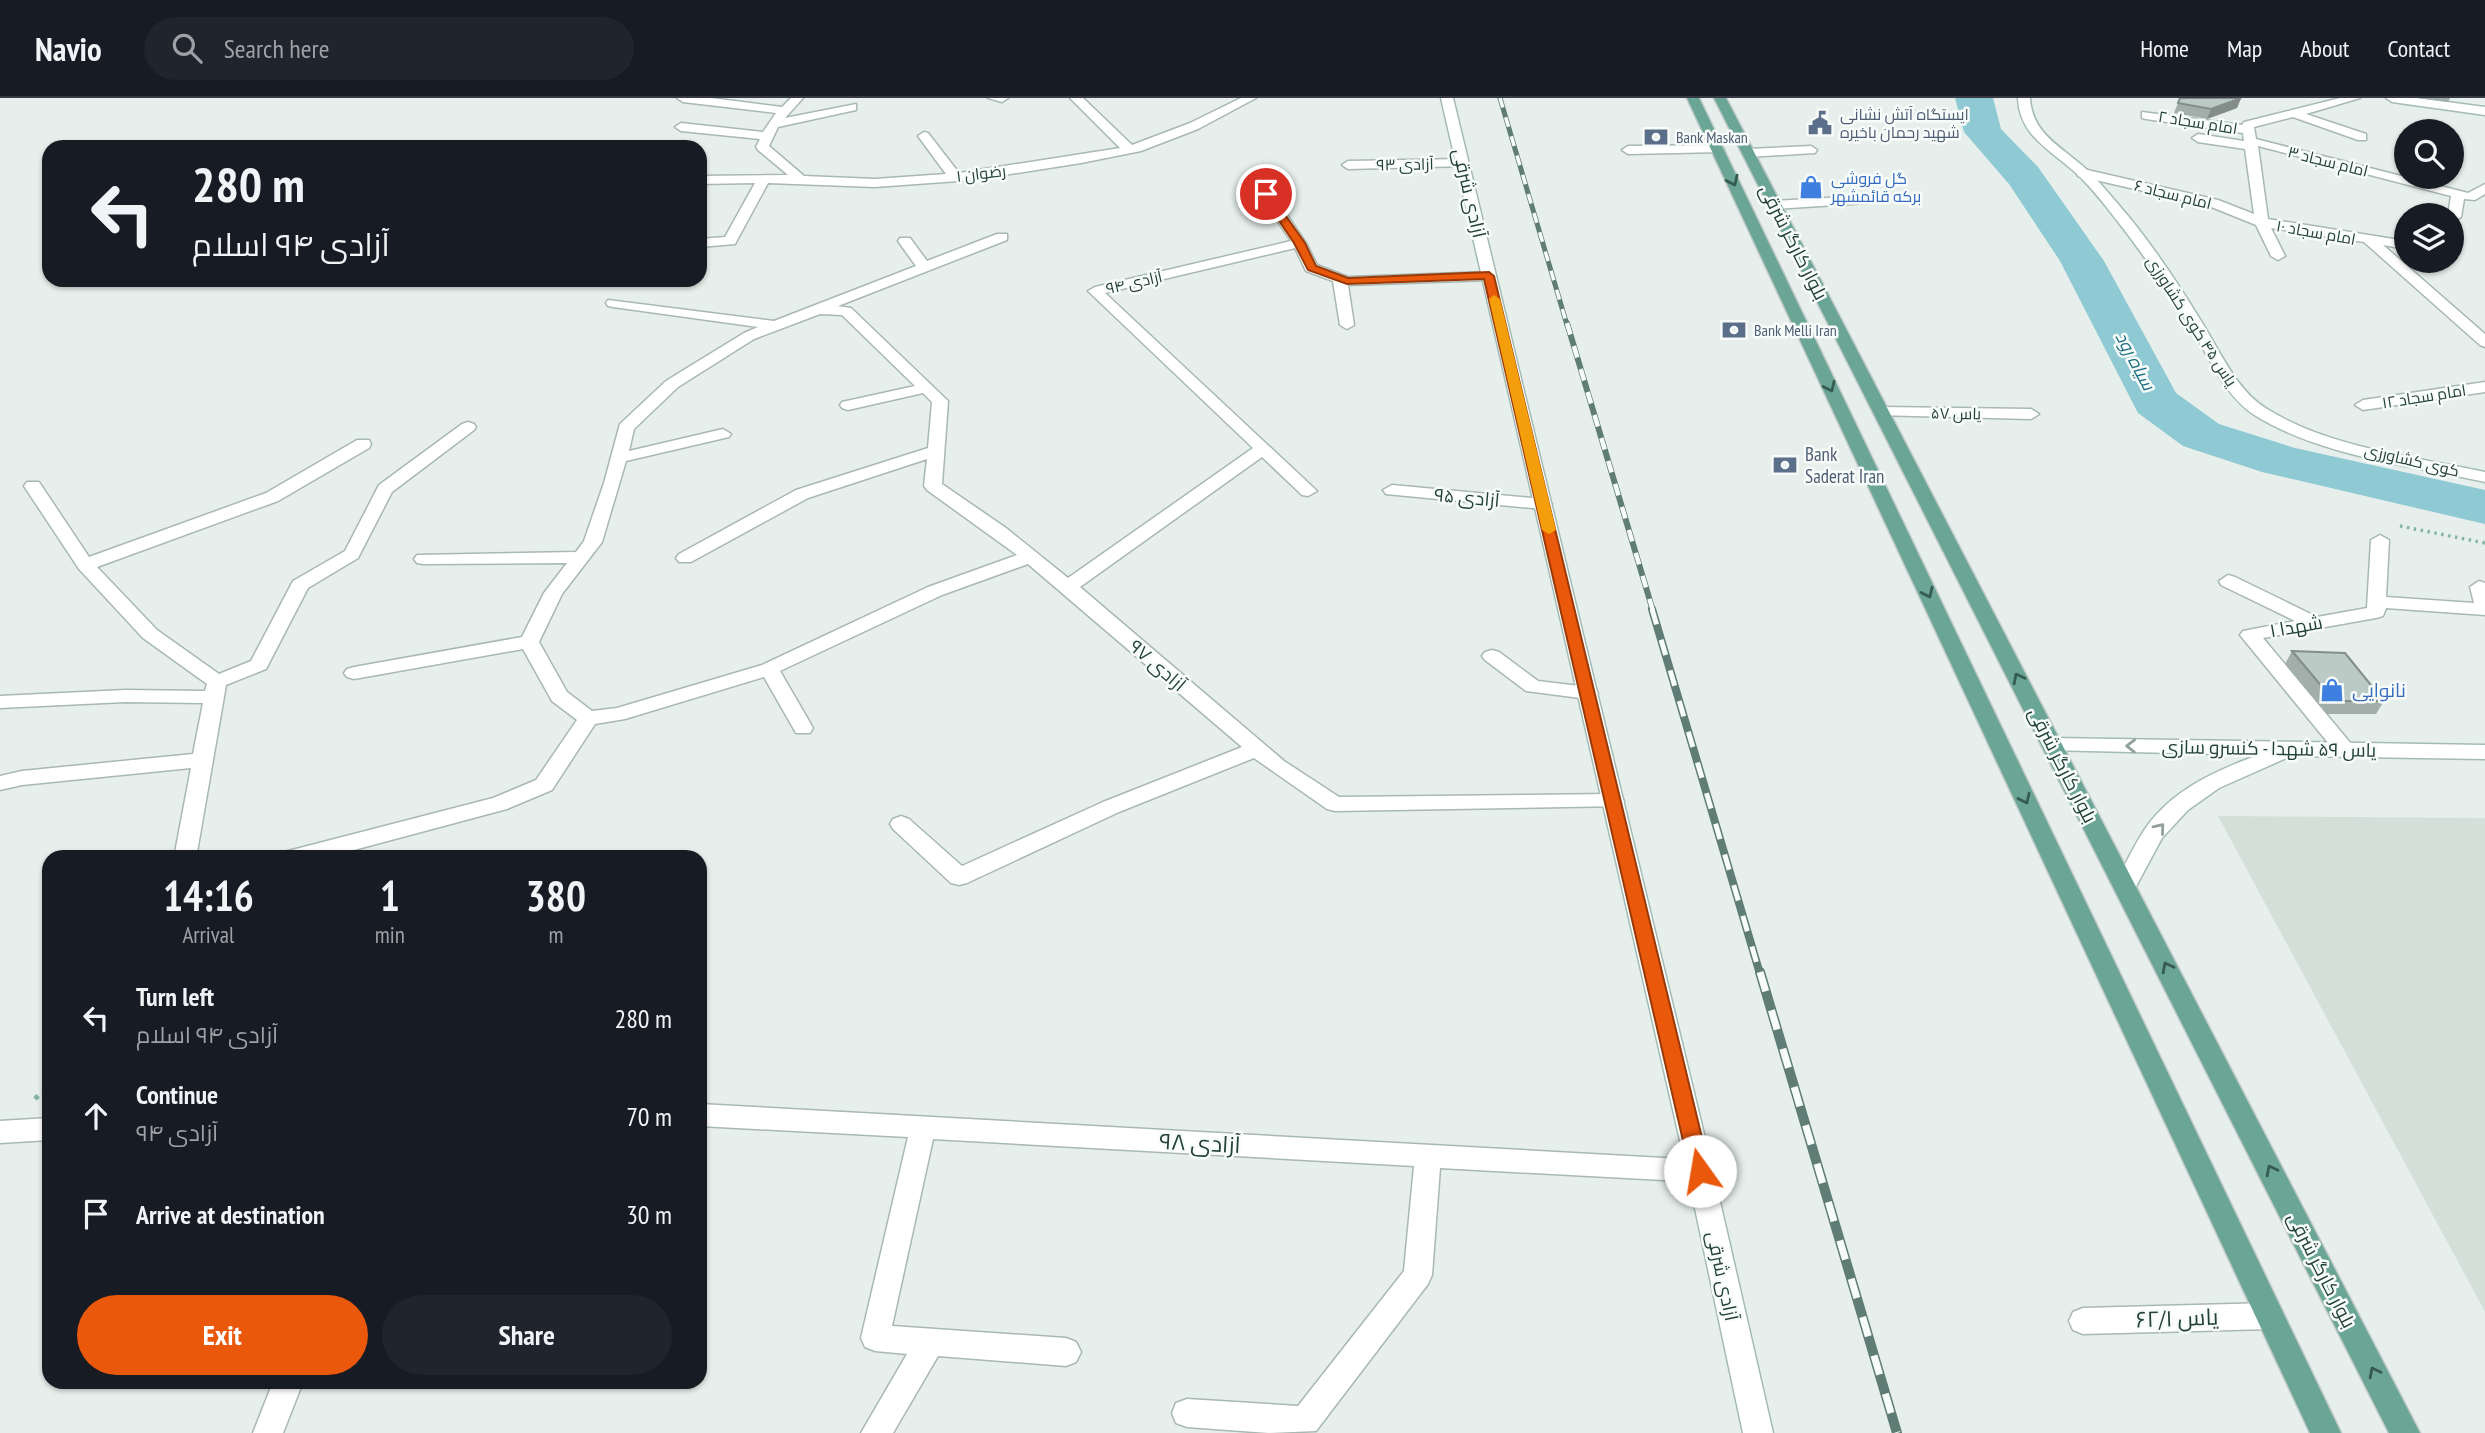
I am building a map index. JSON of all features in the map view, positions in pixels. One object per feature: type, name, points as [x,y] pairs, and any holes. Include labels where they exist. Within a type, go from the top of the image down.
[{"type":"main road","name":"بلوار کارگر شرقی","points":[[1720,98],[2406,1433]]},
{"type":"main road","name":"بلوار کارگر شرقی","points":[[1690,99],[1718,149],[2326,1433]]},
{"type":"main road","points":[[1775,272],[1809,272]]},
{"type":"street","points":[[683,98],[785,111]]},
{"type":"street","points":[[797,98],[770,130],[762,147],[801,180]]},
{"type":"street","points":[[994,98],[1002,98]]},
{"type":"street","points":[[1076,98],[1129,149]]},
{"type":"street","name":"رضوان ۱","points":[[707,180],[875,183],[955,177],[1081,159],[1129,149],[1194,126],[1250,98]]},
{"type":"street","name":"آزادی شرقی","points":[[1447,98],[1700,1171],[1758,1433]]},
{"type":"street","name":"یاس ۴۵ کوی کشاورزی","points":[[2024,98],[2023,108],[2036,135],[2083,173],[2158,264],[2240,396],[2253,408],[2273,419],[2340,443]]},
{"type":"street","points":[[2278,256],[2262,222],[2248,125],[2297,115],[2354,98]]},
{"type":"street","points":[[2392,98],[2485,111]]},
{"type":"street","points":[[681,127],[770,130],[852,107]]},
{"type":"street","name":"امام سجاد ۲","points":[[2146,115],[2250,139]]},
{"type":"street","points":[[2297,115],[2362,137]]},
{"type":"street","points":[[924,136],[955,177]]},
{"type":"street","points":[[2198,138],[2250,139]]},
{"type":"street","name":"امام سجاد ۳","points":[[2250,139],[2470,197],[2485,188]]},
{"type":"street","points":[[1628,150],[1718,149]]},
{"type":"street","points":[[1749,153],[1811,150]]},
{"type":"street","name":"آزادی ۹۳","points":[[1348,165],[1463,163]]},
{"type":"street","name":"امام سجاد ۶","points":[[2083,173],[2213,203],[2262,222]]},
{"type":"street","points":[[707,243],[730,241],[764,179]]},
{"type":"street","points":[[1266,194],[1299,243],[1311,268],[1347,281],[1489,276]]},
{"type":"street","points":[[2456,203],[2458,194]]},
{"type":"street","points":[[1774,205],[1862,200]]},
{"type":"street","name":"امام سجاد ۱۰","points":[[2262,222],[2394,244]]},
{"type":"street","points":[[529,642],[552,593],[593,542],[613,483],[626,427],[672,384],[749,336],[1002,237]]},
{"type":"street","points":[[905,241],[924,267]]},
{"type":"street","points":[[2371,242],[2485,342]]},
{"type":"street","name":"آزادی ۹۴","points":[[1299,243],[1095,291],[1308,491]]},
{"type":"street","points":[[1340,278],[1347,325]]},
{"type":"street","points":[[614,303],[775,326]]},
{"type":"street","name":"آزادی ۹۷","points":[[818,309],[846,311],[940,401],[933,486],[1000,532],[1068,587],[1277,766],[1335,804],[1613,802]]},
{"type":"street","name":"امام سجاد ۱۲","points":[[2362,405],[2485,387]]},
{"type":"street","points":[[848,405],[926,388]]},
{"type":"street","name":"یاس ۵۷","points":[[1881,412],[2031,414]]},
{"type":"street","points":[[0,702],[215,690],[260,665],[300,584],[352,554],[385,489],[468,427]]},
{"type":"street","points":[[618,458],[723,434]]},
{"type":"street","name":"کوی کشاورزی","points":[[2340,443],[2485,477]]},
{"type":"street","points":[[85,565],[272,497],[363,444]]},
{"type":"street","points":[[1068,587],[1263,449]]},
{"type":"street","points":[[685,558],[802,494],[936,450]]},
{"type":"street","points":[[33,486],[85,565],[150,634],[215,690]]},
{"type":"street","name":"آزادی ۹۵","points":[[1392,490],[1543,504]]},
{"type":"street","points":[[2380,540],[2376,602],[2485,609],[2479,587]]},
{"type":"street","points":[[423,559],[580,557]]},
{"type":"street","points":[[529,642],[559,696],[588,718],[618,714],[769,669],[935,591],[1029,557]]},
{"type":"street","points":[[2228,581],[2314,623]]},
{"type":"street","name":"شهدا ۱","points":[[2345,750],[2250,635],[2376,612],[2376,602]]},
{"type":"street","points":[[354,673],[529,642]]},
{"type":"street","points":[[1492,656],[1533,687],[1588,693]]},
{"type":"street","points":[[769,669],[803,728]]},
{"type":"street","points":[[187,850],[215,690]]},
{"type":"street","points":[[323,850],[499,804],[544,785],[588,718]]},
{"type":"street","name":"یاس ۵۹ شهدا - کنسرو سازی","points":[[2053,745],[2485,751]]},
{"type":"street","points":[[901,824],[959,877],[1111,807],[1257,749]]},
{"type":"street","points":[[2125,886],[2155,832],[2189,795],[2236,770],[2297,749]]},
{"type":"street","points":[[0,783],[22,778],[203,760]]},
{"type":"street","name":"آزادی ۹۸","points":[[707,1115],[1700,1171]]},
{"type":"street","points":[[923,1127],[875,1338],[1066,1352]]},
{"type":"street","points":[[0,1132],[42,1129]]},
{"type":"street","points":[[1186,1413],[1305,1421],[1418,1275],[1428,1155]]},
{"type":"street","name":"یاس ۶۲/۱","points":[[2083,1321],[2270,1316]]},
{"type":"street","points":[[876,1433],[930,1342]]},
{"type":"street","points":[[268,1433],[285,1389]]},
{"type":"path","points":[[2380,540],[2399,526],[2485,542]]},
{"type":"shaded area","points":[[2218,816],[2485,818],[2485,1312]]},
{"type":"building","points":[[2180,98],[2241,98],[2211,109],[2178,103]]},
{"type":"building","points":[[2292,651],[2345,653],[2384,701],[2334,701]]},
{"type":"waterway","name":"سیاه رود","points":[[1974,98],[1983,132],[2024,176],[2082,261],[2156,402],[2201,435],[2281,461],[2485,507]]},
{"type":"railway","points":[[1500,98],[1567,325]]},
{"type":"railway","points":[[1567,323],[1653,611]]},
{"type":"railway","points":[[1652,609],[1760,974]]},
{"type":"railway","points":[[1760,972],[1897,1433]]},
{"type":"slow traffic","points":[[1494,299],[1549,530]]},
{"type":"place","name":"ایستگاه آتش نشانی شهید رحمان باخیره","points":[[1820,123]]},
{"type":"place","name":"Bank Maskan","points":[[1656,137]]},
{"type":"place","name":"گل فروشی برکه قائمشهر","points":[[1811,187]]},
{"type":"place","name":"Bank Melli Iran","points":[[1734,330]]},
{"type":"place","name":"Bank Saderat Iran","points":[[1785,465]]},
{"type":"place","name":"نانوایی","points":[[2332,690]]},
{"type":"route","points":[[1266,194],[1299,243],[1311,268],[1347,281],[1489,276],[1700,1171]]}]
